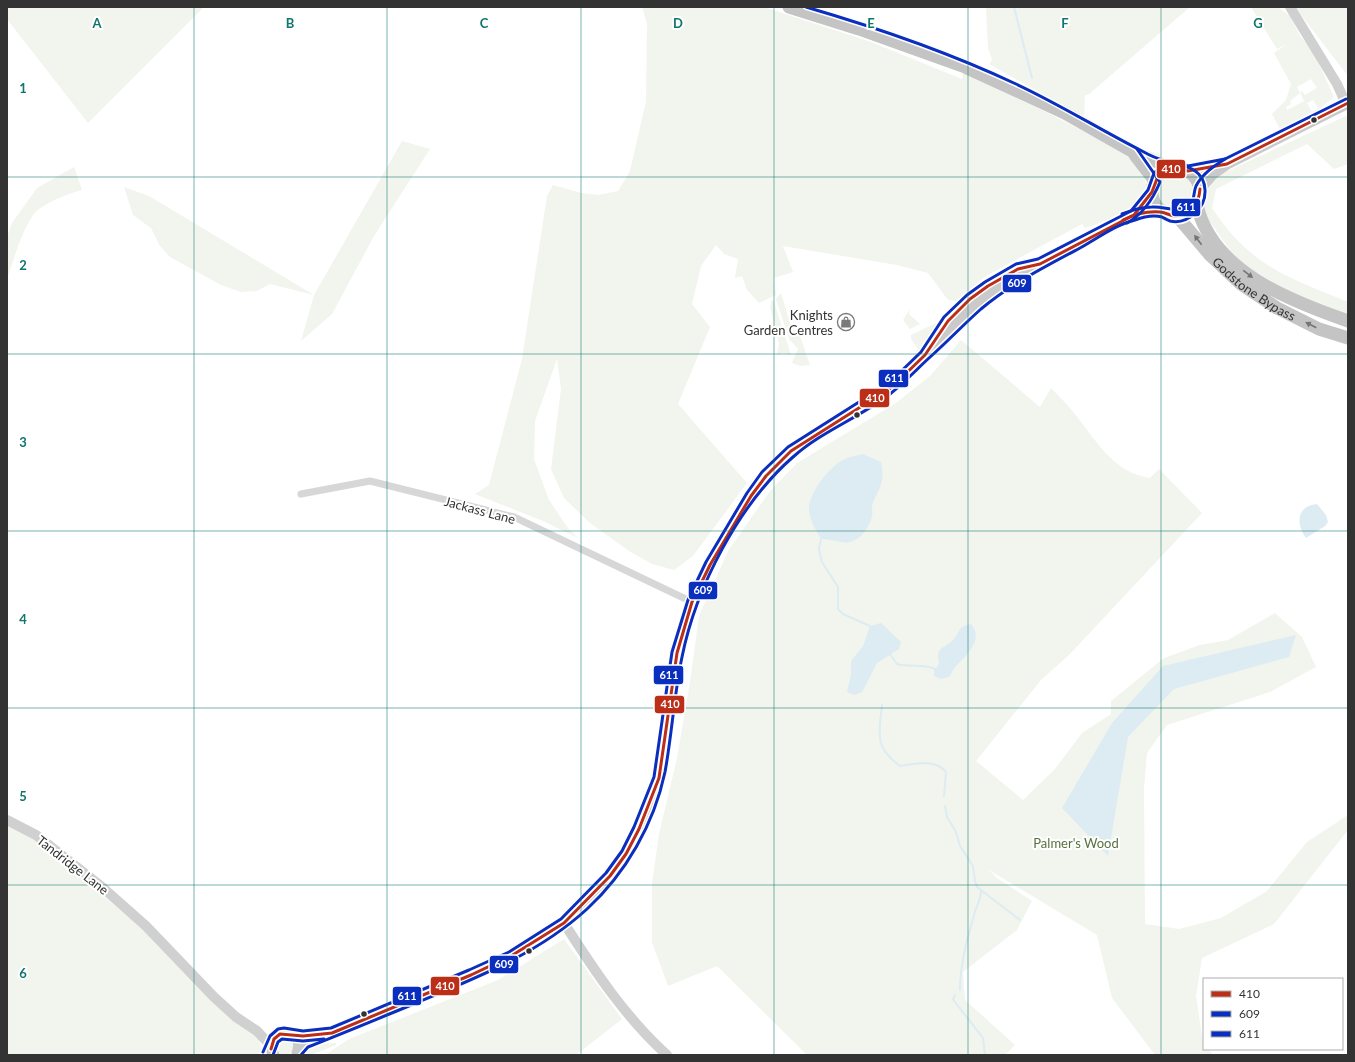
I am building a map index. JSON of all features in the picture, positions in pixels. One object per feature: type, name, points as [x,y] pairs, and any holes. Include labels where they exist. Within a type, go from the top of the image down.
[{"type":"highway","points":[[789,7],[859,29],[965,67],[1065,114],[1132,151],[1172,168],[1181,168],[1188,171],[1195,176],[1200,189],[1196,205],[1188,213],[1177,216],[1163,212],[1154,201],[1153,186],[1132,151]]},
{"type":"highway","points":[[1153,186],[1161,173],[1172,168]]},
{"type":"highway","name":"Godstone Bypass","points":[[1196,205],[1205,229],[1218,249],[1252,276],[1291,298],[1348,321]]},
{"type":"highway","name":"Godstone Bypass","points":[[1177,216],[1210,255],[1241,284],[1284,312],[1319,329],[1348,338]]},
{"type":"main road","points":[[1200,189],[1213,174],[1227,164],[1347,103]]},
{"type":"main road","points":[[1188,171],[1227,164]]},
{"type":"main road","points":[[1134,214],[1153,186]]},
{"type":"main road","points":[[297,1053],[306,1043],[471,975],[512,956],[564,923],[588,901],[610,876],[626,854],[650,804],[659,778],[677,653],[692,602],[710,565],[738,516],[766,476],[777,464],[798,446],[857,411],[892,387],[925,355],[948,321],[970,299],[988,286],[1018,270],[1040,264],[1134,214],[1163,212]]},
{"type":"main road","points":[[271,1051],[274,1039],[277,1035],[284,1033],[293,1035],[332,1033]]},
{"type":"main road","points":[[293,1035],[296,1038],[297,1053]]},
{"type":"street","points":[[1290,7],[1347,103]]},
{"type":"street","name":"Jackass Lane","points":[[301,494],[370,481],[514,517],[692,602]]},
{"type":"street","name":"Tandridge Lane","points":[[7,820],[36,835],[102,887],[146,926],[200,983],[236,1017],[257,1031],[271,1051]]},
{"type":"street","points":[[564,923],[605,985],[646,1035],[666,1055]]},
{"type":"street","name":"Tandridge Lane","points":[[257,1031],[277,1035]]},
{"type":"green space","points":[[7,7],[203,8],[88,123],[7,19]]},
{"type":"green space","points":[[642,7],[764,7],[871,42],[962,79],[964,70],[1122,151],[1141,171],[1144,176],[1146,186],[1144,193],[1139,200],[1122,213],[1085,228],[1082,224],[986,276],[956,301],[948,300],[928,273],[897,265],[783,246],[793,272],[774,278],[776,295],[759,303],[747,290],[742,276],[735,278],[738,259],[724,254],[716,245],[701,266],[692,304],[710,327],[678,404],[747,483],[693,556],[674,570],[652,564],[629,551],[590,523],[564,498],[551,469],[561,389],[557,359],[535,421],[534,459],[549,500],[568,528],[578,538],[543,521],[475,494],[489,485],[522,359],[547,196],[553,185],[581,193],[598,195],[618,191],[630,171],[646,101],[647,24]]},
{"type":"green space","points":[[986,7],[1190,7],[1088,95],[1085,95],[1084,118],[989,64],[992,60],[988,48]]},
{"type":"green space","points":[[1251,7],[1278,7],[1290,16],[1300,36],[1313,51],[1334,97],[1313,114],[1280,129],[1272,114],[1286,100],[1291,84],[1274,53],[1287,44],[1277,49]],"holes":[[[1311,79],[1317,88],[1305,95],[1302,91],[1300,93],[1297,87]],[[1300,93],[1304,101],[1287,110],[1286,107],[1291,104],[1290,101]],[[1313,100],[1318,108],[1312,112],[1307,103]]]},
{"type":"green space","points":[[1295,7],[1348,7],[1348,76]]},
{"type":"green space","points":[[1346,116],[1348,119],[1348,164],[1334,169],[1307,144],[1216,189],[1212,208],[1234,237],[1272,268],[1297,281],[1348,302],[1348,316],[1289,292],[1244,265],[1230,250],[1205,215],[1203,203],[1206,191],[1219,175]]},
{"type":"green space","points":[[402,141],[430,149],[374,236],[332,314],[301,341],[314,295]]},
{"type":"green space","points":[[74,167],[82,190],[54,200],[39,209],[34,214],[24,231],[7,279],[7,237],[12,223],[37,188]]},
{"type":"green space","points":[[1172,172],[1180,172],[1187,175],[1192,180],[1195,191],[1192,202],[1187,207],[1180,210],[1172,210],[1165,207],[1160,202],[1157,195],[1157,187],[1160,180],[1165,175]]},
{"type":"green space","points":[[124,187],[149,196],[314,295],[270,284],[257,291],[241,292],[221,285],[170,257],[160,246],[151,228],[133,215]]},
{"type":"green space","points":[[781,293],[792,330],[798,330],[810,365],[800,366],[792,363],[798,349],[789,339],[776,299]]},
{"type":"green space","points":[[772,300],[774,302],[791,355],[783,353],[777,355],[779,344],[770,307]]},
{"type":"green space","points":[[910,309],[909,314],[920,324],[910,329],[903,320]]},
{"type":"green space","points":[[940,321],[943,322],[911,360],[910,359],[918,349],[911,339],[911,335]]},
{"type":"green space","name":"Palmer's Wood","points":[[961,340],[1040,407],[1051,388],[1063,400],[1106,454],[1115,462],[1137,475],[1150,478],[1159,469],[1202,513],[1069,655],[1041,680],[976,761],[1023,800],[1055,769],[1082,733],[1111,714],[1111,701],[1164,658],[1200,645],[1228,640],[1275,613],[1302,637],[1316,667],[1270,692],[1167,725],[1147,753],[1144,788],[1145,924],[1179,929],[1221,918],[1267,891],[1307,842],[1348,815],[1348,830],[1274,924],[1202,958],[1196,996],[1203,1050],[1210,1050],[1213,1055],[1155,1055],[1112,998],[1097,935],[989,870],[997,878],[1032,901],[1017,930],[963,972],[965,1000],[1015,1045],[1005,1055],[807,1055],[717,966],[668,986],[652,942],[652,884],[659,834],[677,758],[690,682],[699,616],[728,551],[770,491],[797,463],[896,403],[931,375]]},
{"type":"green space","points":[[7,825],[32,838],[141,927],[258,1036],[262,1051],[256,1055],[7,1055]]},
{"type":"green space","points":[[564,939],[622,1019],[576,1055],[325,1055],[349,1039],[498,980]]},
{"type":"green space","points":[[282,1039],[288,1039],[293,1044],[291,1053],[288,1055],[282,1055],[277,1050],[277,1044]]},
{"type":"green space","points":[[336,1043],[336,1045],[311,1055],[302,1055],[304,1051],[312,1046]]},
{"type":"shaded area","points":[[863,454],[881,462],[883,474],[882,483],[872,504],[872,517],[868,527],[861,536],[852,541],[842,542],[821,539],[811,518],[809,510],[812,496],[821,481],[839,462],[847,458]]},
{"type":"shaded area","points":[[1317,504],[1326,515],[1328,522],[1325,526],[1306,538],[1301,527],[1300,517],[1305,508]]},
{"type":"shaded area","points":[[881,623],[901,642],[899,649],[877,663],[862,692],[854,695],[847,692],[851,675],[851,661],[863,646],[870,626]]},
{"type":"shaded area","points":[[971,624],[975,629],[976,635],[970,651],[955,667],[949,677],[941,679],[934,676],[934,671],[939,664],[939,651],[953,640],[963,626]]},
{"type":"shaded area","points":[[1296,635],[1289,657],[1174,689],[1128,737],[1108,856],[1062,808],[1112,723],[1163,666]]},
{"type":"waterway","points":[[1014,7],[1032,78]]},
{"type":"waterway","points":[[821,539],[819,549],[822,562],[838,587],[838,609],[843,614],[870,626]]},
{"type":"waterway","points":[[890,654],[897,664],[907,666],[925,666],[935,669]]},
{"type":"waterway","points":[[882,705],[880,739],[886,753],[900,766],[931,763],[942,768],[946,772],[944,796]]},
{"type":"waterway","points":[[945,806],[947,817],[956,832],[960,846],[973,866],[977,887],[1020,920]]},
{"type":"waterway","points":[[960,990],[964,952],[981,891]]},
{"type":"waterway","points":[[955,995],[953,999],[983,1038],[985,1055]]},
{"type":"transit line","name":"609","points":[[301,1055],[308,1047],[506,964],[548,939],[568,925],[587,909],[614,880],[626,864],[646,829],[660,791],[665,772],[682,657],[689,630],[709,575],[722,548],[755,498],[773,476],[793,457],[828,432],[878,403],[890,394],[981,309],[1017,283],[1120,225],[1152,216],[1159,216],[1170,221],[1177,222],[1189,218],[1199,209],[1205,197],[1204,182],[1197,172],[1186,166],[1160,159],[1126,143],[1032,92],[990,72],[939,51],[860,23],[806,7]]},
{"type":"transit line","name":"611","points":[[263,1052],[270,1036],[278,1029],[284,1028],[303,1031],[331,1028],[509,952],[561,919],[606,873],[622,851],[634,827],[654,777],[672,652],[688,600],[706,562],[747,493],[762,472],[788,447],[889,383],[921,352],[944,317],[967,295],[985,282],[1016,264],[1038,259],[1131,211],[1148,190],[1154,173],[1163,166],[1178,163],[1188,166],[1225,159],[1346,99]]},
{"type":"transit line","name":"410","points":[[271,1049],[274,1039],[280,1034],[303,1036],[332,1033],[471,975],[511,956],[564,923],[610,876],[626,854],[639,829],[659,778],[677,653],[692,602],[710,565],[751,496],[766,476],[791,451],[892,387],[925,355],[948,321],[970,299],[988,286],[1018,269],[1040,264],[1134,215],[1152,192],[1158,176],[1165,170],[1178,168],[1188,171],[1227,164],[1348,103]]},
{"type":"transit line","name":"609","points":[[1127,223],[1143,211],[1160,182],[1137,149]]},
{"type":"transit line","name":"611","points":[[1122,214],[1144,208],[1157,207],[1175,210],[1189,206],[1193,200],[1196,186],[1205,174],[1225,159]]},
{"type":"transit line","name":"410","points":[[1123,220],[1150,212],[1162,212],[1175,216],[1186,214],[1190,212],[1196,204],[1200,189]]},
{"type":"transit line","name":"609","points":[[273,1055],[278,1042],[282,1039],[303,1041],[324,1039]]},
{"type":"place","name":"Knights Garden Centres","points":[[846,322]]}]
